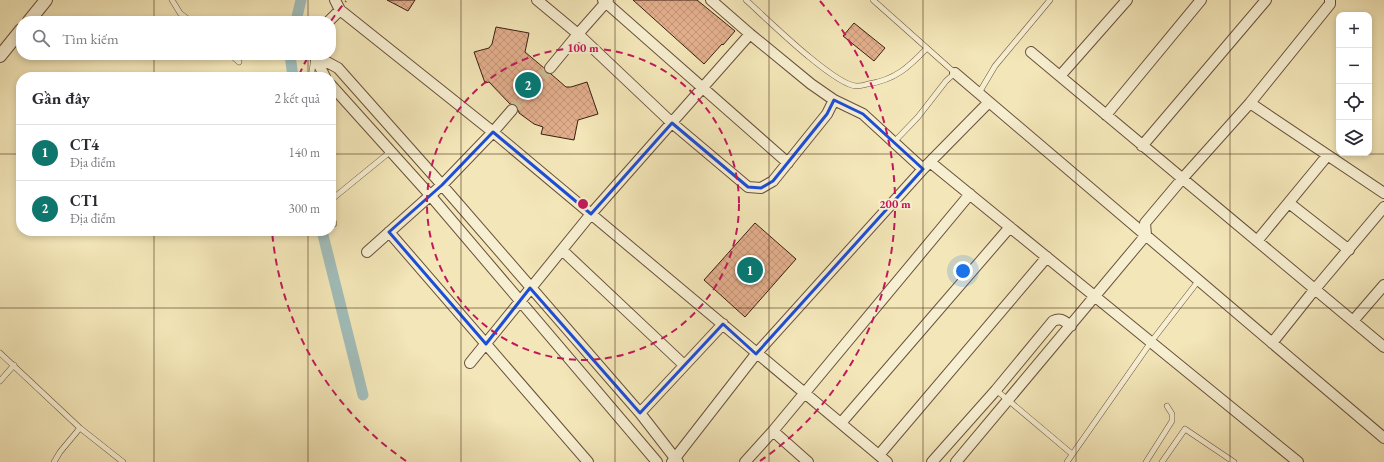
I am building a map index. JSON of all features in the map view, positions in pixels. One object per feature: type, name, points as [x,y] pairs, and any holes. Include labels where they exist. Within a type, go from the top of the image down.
[{"type":"street","points":[[33,16],[46,0]]},
{"type":"street","points":[[335,0],[340,10],[493,132],[723,324],[756,354],[804,392],[887,462]]},
{"type":"street","points":[[537,0],[578,34],[672,123],[748,187],[761,188],[773,181],[827,114],[834,100]]},
{"type":"street","points":[[711,0],[811,84],[834,100],[863,114],[923,169]]},
{"type":"street","points":[[1060,76],[1127,0]]},
{"type":"street","points":[[1106,115],[1201,0]]},
{"type":"street","points":[[1142,146],[1266,0]]},
{"type":"street","points":[[956,462],[1096,297],[1146,235],[1145,223],[1250,103],[1330,4],[1330,0]]},
{"type":"street","points":[[550,68],[606,1],[788,163]]},
{"type":"street","points":[[334,16],[340,10]]},
{"type":"street","points":[[470,363],[591,214],[750,34]]},
{"type":"street","points":[[0,56],[16,36]]},
{"type":"street","points":[[1031,52],[1384,347]]},
{"type":"street","points":[[316,60],[322,72]]},
{"type":"street","points":[[323,60],[338,68],[442,185],[640,413],[675,461],[756,354],[923,169],[989,102]]},
{"type":"street","points":[[955,73],[1384,438]]},
{"type":"street","points":[[336,90],[521,301],[656,462]]},
{"type":"street","points":[[1250,103],[1384,193]]},
{"type":"street","points":[[367,252],[442,185],[512,110]]},
{"type":"street","points":[[1257,241],[1327,156]]},
{"type":"street","points":[[930,162],[1298,462]]},
{"type":"street","points":[[744,462],[772,431],[970,194]]},
{"type":"street","points":[[1289,203],[1349,250]]},
{"type":"street","points":[[1272,343],[1384,207]]},
{"type":"street","points":[[841,423],[1010,227]]},
{"type":"street","points":[[389,232],[588,462]]},
{"type":"street","points":[[562,250],[684,366]]},
{"type":"street","points":[[879,455],[1047,257]]},
{"type":"street","points":[[1353,321],[1384,285]]},
{"type":"street","points":[[932,462],[996,390],[1052,321],[1062,319],[1071,326]]},
{"type":"street","points":[[640,413],[723,324]]},
{"type":"street","points":[[772,431],[808,462]]},
{"type":"lane","points":[[172,0],[180,13],[184,16]]},
{"type":"lane","points":[[746,0],[826,71],[847,83],[856,86],[879,83],[900,74],[927,48]]},
{"type":"lane","points":[[873,0],[955,73],[946,81],[918,118],[894,142]]},
{"type":"lane","points":[[979,93],[995,66],[1050,0]]},
{"type":"lane","points":[[312,72],[313,60]]},
{"type":"lane","points":[[336,196],[391,151]]},
{"type":"lane","points":[[1067,462],[1151,342],[1199,280]]},
{"type":"lane","points":[[0,353],[80,428],[123,462]]},
{"type":"lane","points":[[0,382],[14,365]]},
{"type":"lane","points":[[996,390],[1072,454]]},
{"type":"lane","points":[[1146,462],[1172,421],[1172,414],[1167,406]]},
{"type":"lane","points":[[54,462],[60,452],[80,428]]},
{"type":"lane","points":[[1162,462],[1185,429],[1234,462]]},
{"type":"highlighted area","points":[[834,100],[863,114],[923,169],[756,354],[723,324],[640,413],[530,288],[486,344],[389,232],[442,185],[493,132],[591,214],[672,123],[748,187],[761,188],[773,181],[827,114]]},
{"type":"building","points":[[387,0],[415,0],[408,11]]},
{"type":"building","points":[[633,0],[697,0],[735,31],[704,64]]},
{"type":"building","points":[[854,23],[885,48],[874,61],[843,36]]},
{"type":"building","points":[[496,27],[529,33],[525,52],[544,68],[546,73],[551,74],[566,87],[587,82],[598,114],[578,120],[574,140],[541,134],[543,127],[534,124],[519,113],[517,105],[510,104],[489,82],[485,83],[474,52],[489,48],[492,44]]},
{"type":"building","points":[[755,223],[796,259],[745,317],[704,280]]},
{"type":"waterway","points":[[297,16],[301,0]]},
{"type":"waterway","points":[[291,60],[292,72]]},
{"type":"waterway","points":[[323,236],[363,395]]},
{"type":"tunnel","points":[[512,110],[550,68]]},
{"type":"place","name":"CT1","points":[[528,85]]},
{"type":"place","name":"CT4","points":[[750,270]]}]
